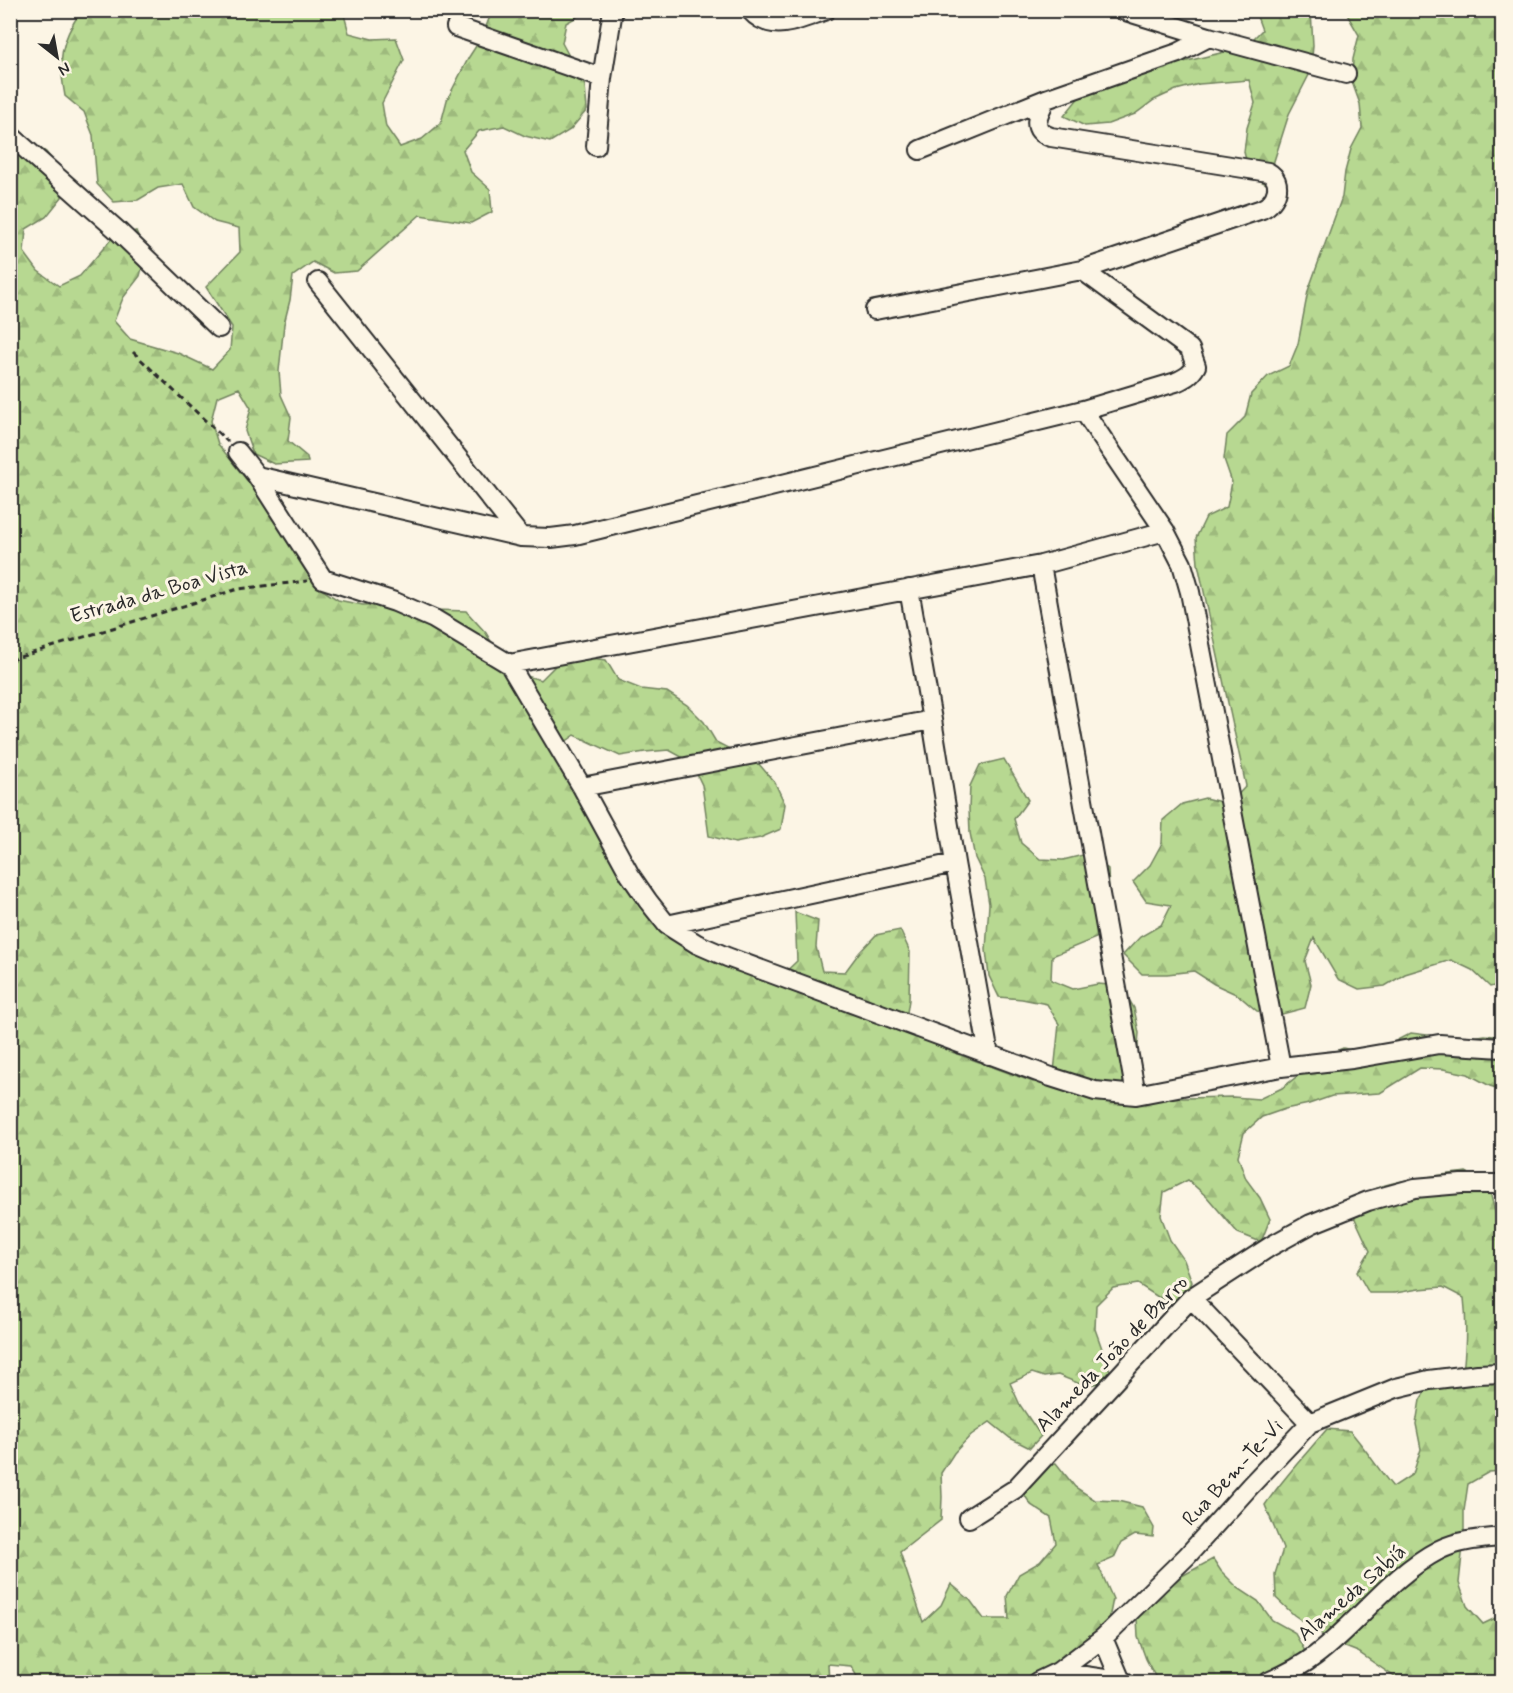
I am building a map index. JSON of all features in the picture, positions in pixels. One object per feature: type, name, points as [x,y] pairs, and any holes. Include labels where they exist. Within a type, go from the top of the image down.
[{"type":"street","points":[[596,146],[602,78],[613,10]]},
{"type":"street","points":[[750,10],[756,17],[770,23],[782,24],[826,10]]},
{"type":"street","points":[[1122,10],[1209,37],[1346,74]]},
{"type":"street","points":[[456,27],[602,78]]},
{"type":"street","points":[[920,150],[1046,99],[1178,53],[1209,37]]},
{"type":"street","points":[[875,310],[1082,270],[1269,206],[1274,202],[1276,179],[1268,172],[1043,134],[1038,127],[1037,120],[1046,99]]},
{"type":"street","points":[[10,135],[117,230],[219,328]]},
{"type":"street","points":[[257,476],[521,537],[551,538],[575,535],[1083,410],[1176,382],[1192,373],[1196,366],[1190,349],[1082,270]]},
{"type":"street","points":[[318,282],[521,537]]},
{"type":"street","points":[[1083,410],[1165,531],[1182,564],[1190,592],[1281,1067]]},
{"type":"street","points":[[238,452],[257,476],[323,579],[395,602],[434,619],[509,664],[582,787],[630,875],[667,924],[697,944],[989,1055],[1095,1091],[1136,1095],[1281,1067],[1352,1059],[1439,1044],[1503,1048]]},
{"type":"street","points":[[509,664],[1041,565],[1165,531]]},
{"type":"street","points":[[1041,565],[1136,1095]]},
{"type":"street","points":[[909,589],[989,1055]]},
{"type":"street","points":[[582,787],[932,720]]},
{"type":"street","points":[[667,924],[955,863]]},
{"type":"street","name":"Alameda João de Barro","points":[[969,1518],[1015,1489],[1191,1298],[1271,1246],[1311,1224],[1368,1201],[1415,1188],[1461,1184],[1503,1184]]},
{"type":"street","points":[[1191,1298],[1310,1423]]},
{"type":"street","name":"Rua Bem-Te-Vi","points":[[1037,1683],[1059,1671],[1103,1638],[1187,1556],[1310,1423],[1396,1388],[1429,1380],[1503,1373]]},
{"type":"street","name":"Alameda Sabiá","points":[[1268,1683],[1315,1656],[1410,1568],[1441,1550],[1469,1540],[1503,1538]]},
{"type":"street","points":[[1103,1638],[1123,1682]]},
{"type":"street","points":[[1059,1671],[1123,1682]]},
{"type":"path","points":[[133,352],[238,452]]},
{"type":"path","name":"Estrada da Boa Vista","points":[[10,660],[238,589],[323,579]]},
{"type":"green space","points":[[81,11],[343,11],[349,33],[372,39],[396,38],[404,60],[382,103],[386,127],[400,147],[422,139],[441,123],[447,100],[482,37],[492,11],[580,11],[577,17],[566,23],[562,43],[585,86],[587,110],[570,130],[550,142],[525,136],[504,126],[479,131],[463,150],[471,172],[490,189],[492,212],[471,223],[420,215],[357,271],[334,273],[313,262],[293,276],[284,324],[279,371],[281,395],[291,417],[288,441],[307,457],[308,462],[274,464],[253,454],[245,431],[251,408],[239,388],[217,397],[211,421],[218,444],[280,522],[318,587],[338,600],[363,605],[387,604],[466,611],[486,633],[499,655],[515,673],[541,680],[558,663],[582,657],[606,660],[618,680],[641,689],[667,692],[687,705],[704,722],[716,742],[759,764],[775,783],[785,804],[781,829],[760,838],[735,843],[709,836],[702,785],[691,762],[669,750],[620,756],[575,735],[554,750],[640,893],[711,951],[779,978],[797,961],[795,912],[818,921],[816,947],[822,971],[845,972],[876,935],[900,930],[910,952],[909,1000],[905,1025],[925,1040],[1033,1082],[1054,1072],[1059,1024],[1047,1004],[999,997],[989,976],[986,950],[989,904],[985,879],[975,858],[970,833],[970,786],[980,765],[1004,759],[1028,800],[1014,819],[1021,843],[1040,859],[1063,860],[1087,854],[1108,869],[1108,916],[1096,938],[1052,956],[1051,980],[1073,989],[1098,984],[1121,986],[1134,1008],[1139,1033],[1137,1056],[1142,1080],[1161,1097],[1259,1099],[1282,1088],[1322,1057],[1343,1048],[1370,1054],[1411,1033],[1460,1039],[1485,1035],[1502,1037],[1502,1090],[1468,1074],[1443,1069],[1420,1068],[1380,1093],[1332,1096],[1262,1117],[1244,1133],[1238,1156],[1246,1179],[1260,1198],[1270,1219],[1261,1242],[1238,1233],[1207,1197],[1188,1180],[1164,1192],[1161,1216],[1170,1240],[1184,1260],[1192,1282],[1183,1305],[1158,1297],[1138,1284],[1113,1288],[1096,1305],[1095,1329],[1111,1374],[1108,1381],[1085,1386],[1058,1375],[1044,1377],[1032,1373],[1010,1383],[1020,1405],[1041,1436],[1030,1448],[1010,1438],[990,1422],[971,1435],[954,1453],[941,1473],[941,1520],[900,1552],[923,1622],[941,1605],[951,1584],[970,1600],[984,1619],[1009,1619],[1007,1596],[1019,1574],[1040,1562],[1056,1543],[1051,1518],[1031,1505],[1018,1485],[1031,1465],[1056,1463],[1075,1487],[1095,1500],[1118,1501],[1142,1507],[1154,1528],[1153,1537],[1135,1535],[1121,1543],[1114,1558],[1098,1565],[1113,1599],[1109,1619],[1096,1632],[1042,1673],[1021,1682],[860,1682],[851,1666],[828,1664],[829,1682],[11,1682],[11,137],[26,139],[46,152],[62,172],[62,197],[46,217],[26,229],[24,252],[38,271],[59,286],[80,276],[113,237],[136,231],[146,253],[140,276],[123,298],[114,321],[130,339],[178,353],[212,369],[230,350],[232,327],[206,287],[240,252],[239,228],[215,222],[194,207],[183,184],[158,188],[138,200],[114,202],[97,184],[93,135],[84,112],[65,96],[61,61],[69,32]]},
{"type":"green space","points":[[1255,11],[1311,11],[1313,45],[1311,71],[1289,114],[1274,161],[1271,186],[1250,176],[1244,152],[1247,128],[1255,103],[1249,80],[1199,84],[1176,90],[1154,100],[1135,114],[1108,124],[1085,126],[1064,116],[1080,96],[1146,70],[1245,47],[1262,30]]},
{"type":"green space","points":[[1345,11],[1502,11],[1502,984],[1490,987],[1472,970],[1451,960],[1405,974],[1385,986],[1359,989],[1338,979],[1314,938],[1305,961],[1311,984],[1305,1008],[1282,1014],[1257,1011],[1238,995],[1214,984],[1194,971],[1142,974],[1123,955],[1140,937],[1161,925],[1171,905],[1146,901],[1133,882],[1150,865],[1162,843],[1163,820],[1182,804],[1205,798],[1229,804],[1246,786],[1198,564],[1196,538],[1206,517],[1227,507],[1232,482],[1224,459],[1227,435],[1245,417],[1251,394],[1268,376],[1289,366],[1298,344],[1308,291],[1342,197],[1351,149],[1362,128],[1360,104],[1352,82],[1353,59],[1359,35]]},
{"type":"green space","points":[[1466,1172],[1488,1184],[1502,1234],[1502,1471],[1489,1472],[1468,1484],[1459,1583],[1467,1606],[1483,1624],[1502,1615],[1502,1682],[1402,1682],[1358,1652],[1335,1643],[1294,1615],[1276,1598],[1275,1574],[1283,1549],[1265,1505],[1327,1429],[1350,1431],[1393,1487],[1413,1474],[1421,1449],[1416,1424],[1420,1400],[1426,1390],[1443,1384],[1463,1372],[1466,1335],[1464,1298],[1443,1287],[1395,1293],[1369,1293],[1357,1272],[1370,1251],[1350,1208],[1368,1192],[1389,1184]]},
{"type":"green space","points":[[1213,1559],[1238,1588],[1258,1601],[1272,1620],[1294,1632],[1306,1653],[1307,1677],[1281,1682],[1255,1680],[1253,1682],[1158,1682],[1138,1637],[1137,1618],[1156,1590]]}]
